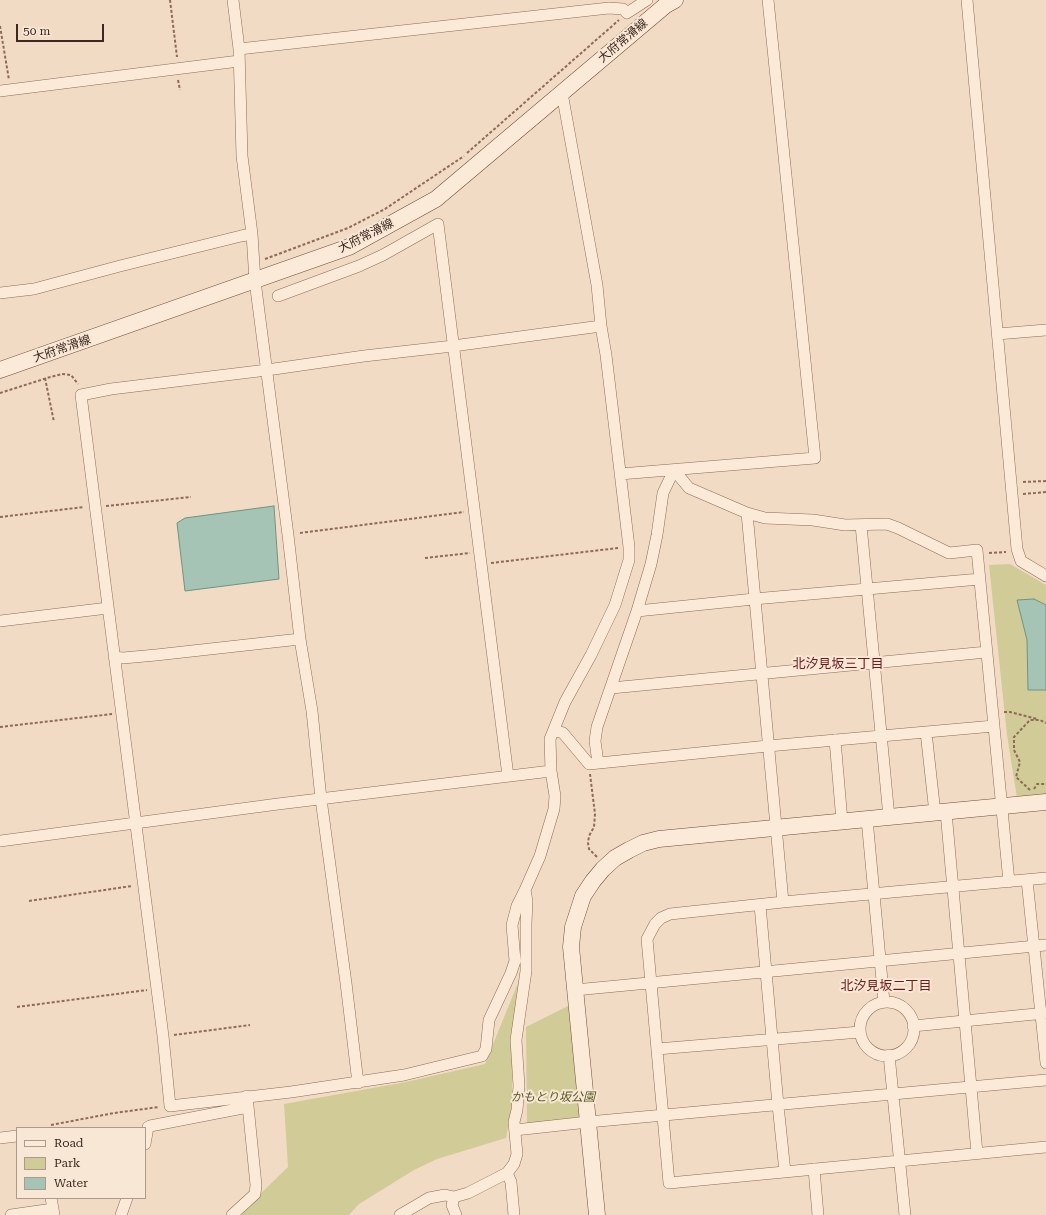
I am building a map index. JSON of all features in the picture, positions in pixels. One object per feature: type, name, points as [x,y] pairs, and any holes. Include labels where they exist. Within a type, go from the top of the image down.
[{"type":"street","points":[[233,0],[239,48],[242,156],[252,234],[255,281],[300,639],[312,711],[321,799],[327,835],[337,925],[346,983],[358,1083]]},
{"type":"street","points":[[239,48],[609,8],[623,9],[628,13],[647,0]]},
{"type":"street","name":"大府常滑線","points":[[0,370],[349,247],[436,198],[666,5],[675,0]]},
{"type":"street","points":[[620,474],[815,458],[768,0]]},
{"type":"street","points":[[967,0],[1017,550],[1021,561],[1046,576]]},
{"type":"street","points":[[5,91],[239,61]]},
{"type":"street","points":[[146,1138],[148,1127],[150,1126],[291,1092],[404,1075],[482,1056],[486,1049],[489,1020],[515,961],[512,925],[517,906],[540,856],[554,808],[555,796],[551,771],[550,739],[565,702],[591,655],[615,605],[629,560],[629,547],[597,285],[562,93]]},
{"type":"street","points":[[278,296],[377,258],[438,224],[508,776]]},
{"type":"street","points":[[0,293],[34,289],[120,266],[252,234]]},
{"type":"street","points":[[248,1102],[170,1106],[81,394],[111,388],[267,370],[364,356],[453,346],[601,326]]},
{"type":"street","points":[[997,334],[1046,330]]},
{"type":"street","points":[[674,470],[689,488],[747,513],[765,518],[813,520],[845,525],[887,524],[949,553],[977,550],[1010,882]]},
{"type":"street","points":[[594,764],[597,727],[637,611],[651,564],[663,493],[674,470]]},
{"type":"street","points":[[747,513],[783,902]]},
{"type":"street","points":[[861,525],[890,817]]},
{"type":"street","points":[[637,611],[980,579]]},
{"type":"street","points":[[0,621],[108,608]]},
{"type":"street","points":[[114,657],[123,658],[156,655],[300,639]]},
{"type":"street","points":[[611,688],[987,652]]},
{"type":"street","points":[[594,764],[768,746],[994,726]]},
{"type":"street","points":[[554,730],[563,733],[594,764]]},
{"type":"street","points":[[926,732],[952,887],[977,1153]]},
{"type":"street","points":[[835,740],[842,821]]},
{"type":"street","points":[[0,841],[321,799],[551,771]]},
{"type":"street","points":[[597,1215],[571,947],[573,928],[583,896],[606,866],[615,858],[629,850],[643,843],[659,839],[1046,802]]},
{"type":"street","points":[[867,819],[884,1002]]},
{"type":"street","points":[[1046,878],[670,914],[655,924],[647,939],[669,1183],[1046,1147]]},
{"type":"street","points":[[1027,880],[1034,947],[1044,1013],[1046,1063]]},
{"type":"street","points":[[400,1215],[429,1198],[445,1195],[454,1197],[468,1193],[507,1173],[514,1164],[517,1154],[514,1122],[518,1110],[519,1086],[516,1040],[526,971],[527,901],[525,890]]},
{"type":"street","points":[[760,905],[785,1172]]},
{"type":"street","points":[[575,990],[1046,946]]},
{"type":"street","points":[[884,1002],[893,1002],[904,1008],[911,1018],[913,1026],[913,1034],[910,1042],[904,1049],[889,1055],[880,1054],[870,1049],[862,1040],[860,1032],[860,1023],[866,1012],[876,1004],[884,1002]]},
{"type":"street","points":[[913,1026],[1044,1013]]},
{"type":"street","points":[[657,1049],[860,1032]]},
{"type":"street","points":[[889,1055],[905,1215]]},
{"type":"street","points":[[515,1130],[1046,1080]]},
{"type":"street","points":[[232,1215],[255,1194],[256,1185],[248,1102]]},
{"type":"street","points":[[0,1138],[16,1136]]},
{"type":"street","points":[[814,1169],[818,1215]]},
{"type":"street","points":[[507,1173],[511,1182],[514,1215]]},
{"type":"street","points":[[454,1197],[452,1205],[456,1215]]},
{"type":"street","points":[[122,1215],[127,1199]]},
{"type":"street","points":[[11,1215],[52,1207]]},
{"type":"path","points":[[170,0],[179,69],[178,80],[180,90]]},
{"type":"path","points":[[254,262],[302,246],[348,228],[385,209],[419,187],[464,156],[517,108],[628,13]]},
{"type":"path","points":[[0,26],[5,91]]},
{"type":"path","points":[[0,393],[45,378],[62,374],[71,374],[79,386],[81,394]]},
{"type":"path","points":[[45,378],[54,422]]},
{"type":"path","points":[[1011,482],[1046,481]]},
{"type":"path","points":[[1013,494],[1046,492]]},
{"type":"path","points":[[288,535],[475,511]]},
{"type":"path","points":[[482,564],[629,547]]},
{"type":"path","points":[[978,554],[1017,550]]},
{"type":"path","points":[[425,558],[480,552]]},
{"type":"path","points":[[992,712],[1010,712],[1046,723]]},
{"type":"path","points":[[0,727],[121,713]]},
{"type":"path","points":[[1040,720],[1030,720],[1014,737],[1014,750],[1020,762],[1016,777],[1031,792],[1037,784],[1046,784]]},
{"type":"path","points":[[594,764],[595,814],[594,827],[588,836],[588,843],[589,848],[606,866]]},
{"type":"path","points":[[29,901],[142,885]]},
{"type":"path","points":[[17,1007],[156,989]]},
{"type":"path","points":[[162,1036],[250,1025]]},
{"type":"path","points":[[52,1125],[114,1113],[170,1106]]},
{"type":"green space","points":[[1010,564],[1046,585],[1046,795],[1017,798],[1007,735],[989,565]]},
{"type":"green space","points":[[520,978],[512,1030],[512,1108],[506,1138],[437,1159],[414,1170],[359,1204],[349,1215],[232,1215],[257,1197],[288,1167],[284,1104],[406,1082],[485,1064]]},
{"type":"green space","name":"かもとり坂公園","points":[[572,1004],[582,1120],[527,1127],[526,1027]]},
{"type":"water","points":[[274,506],[279,579],[185,591],[177,523],[185,518]]},
{"type":"water","points":[[1034,599],[1046,605],[1046,690],[1028,690],[1027,640],[1017,600]]},
{"type":"district","name":"北汐見坂三丁目","points":[[838,664]]},
{"type":"district","name":"北汐見坂二丁目","points":[[886,986]]}]
